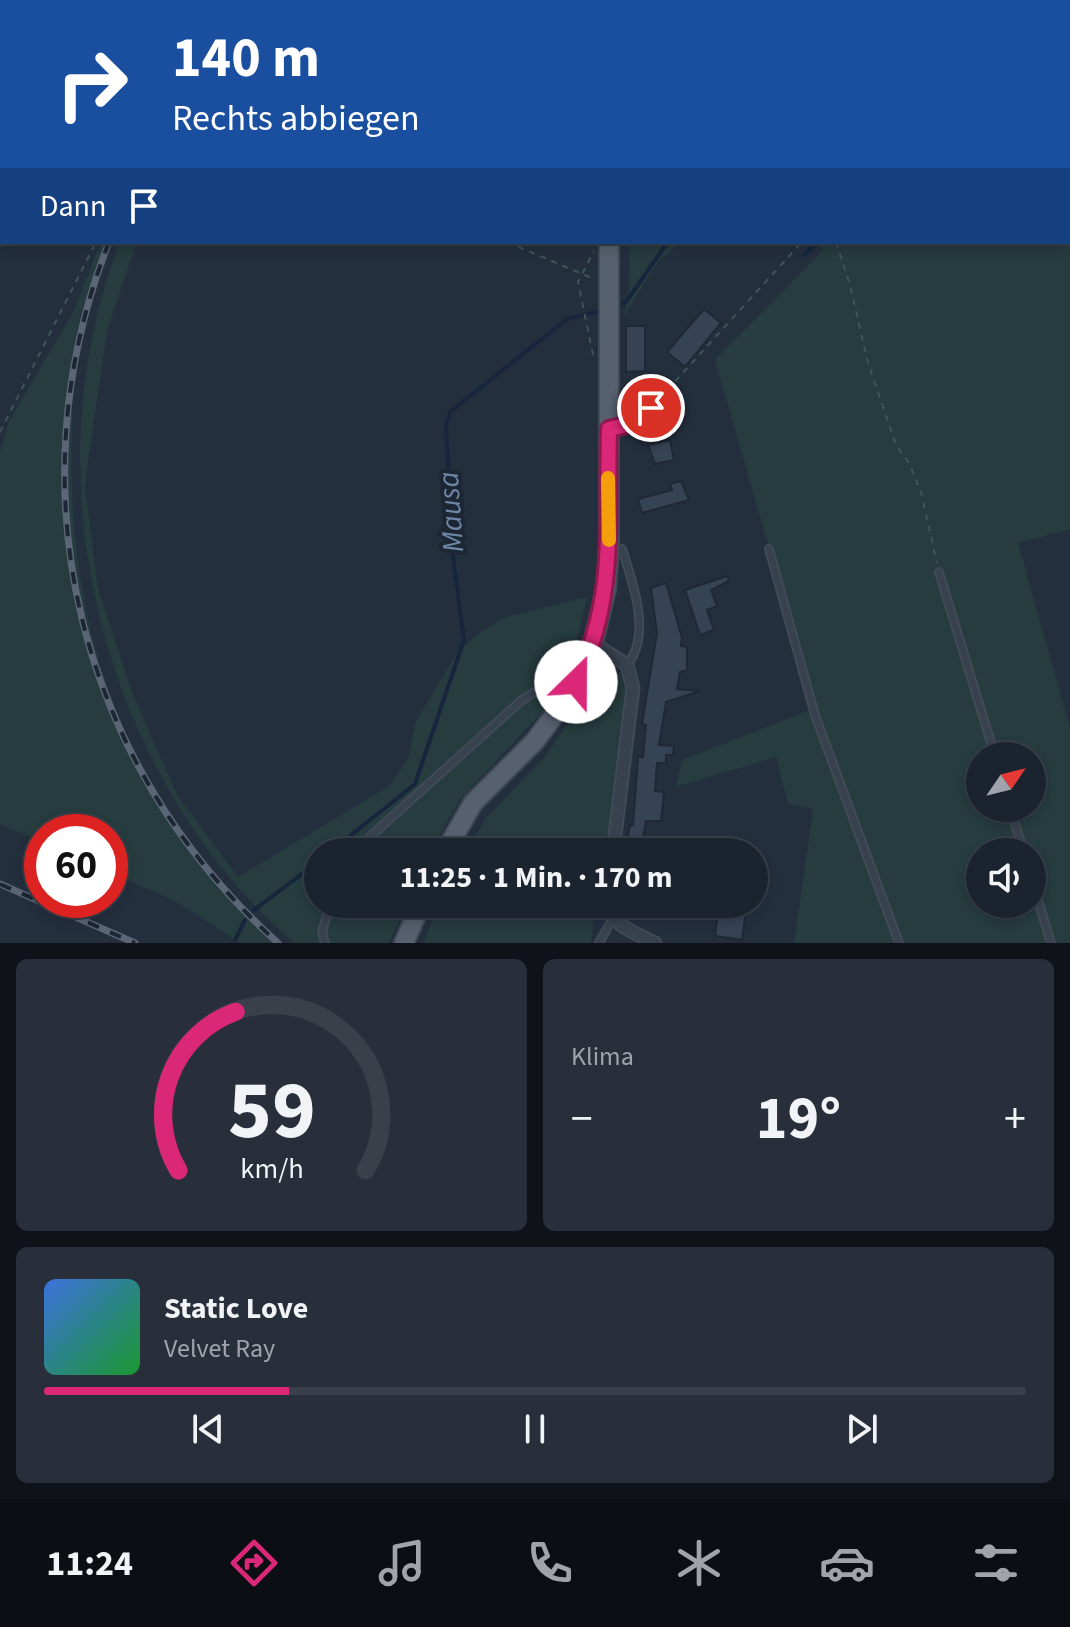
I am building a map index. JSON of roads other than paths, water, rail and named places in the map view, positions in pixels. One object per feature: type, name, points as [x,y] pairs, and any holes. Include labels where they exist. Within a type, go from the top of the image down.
[{"type":"main road","points":[[453,838],[473,803],[535,741],[570,694],[593,643],[606,590],[609,244]]},
{"type":"main road","points":[[404,943],[415,918]]},
{"type":"street","points":[[609,429],[634,423],[651,408]]},
{"type":"street","points":[[593,643],[627,665],[633,688],[615,838]]},
{"type":"street","points":[[613,918],[655,943]]},
{"type":"lane","points":[[622,549],[639,625],[636,654],[627,665]]},
{"type":"lane","points":[[769,549],[815,715],[899,943]]},
{"type":"lane","points":[[939,572],[991,742]]},
{"type":"lane","points":[[369,838],[529,695],[550,687],[570,694]]},
{"type":"lane","points":[[325,943],[322,932],[326,918]]},
{"type":"lane","points":[[599,943],[613,918]]},
{"type":"lane","points":[[1043,918],[1051,943]]},
{"type":"waterway","name":"Mausa","points":[[616,306],[626,302],[669,244]]},
{"type":"waterway","points":[[804,255],[816,244]]},
{"type":"waterway","name":"Mausa","points":[[348,838],[415,784],[464,640],[453,557],[446,426],[450,412],[567,319],[604,310]]},
{"type":"waterway","name":"Mausa","points":[[254,910],[304,872]]},
{"type":"waterway","name":"Mausa","points":[[235,940],[245,920]]},
{"type":"railway","points":[[108,244],[80,336],[66,432],[67,526],[82,619],[111,709],[154,793],[210,872],[278,943]]},
{"type":"railway","points":[[0,884],[135,943]]}]
